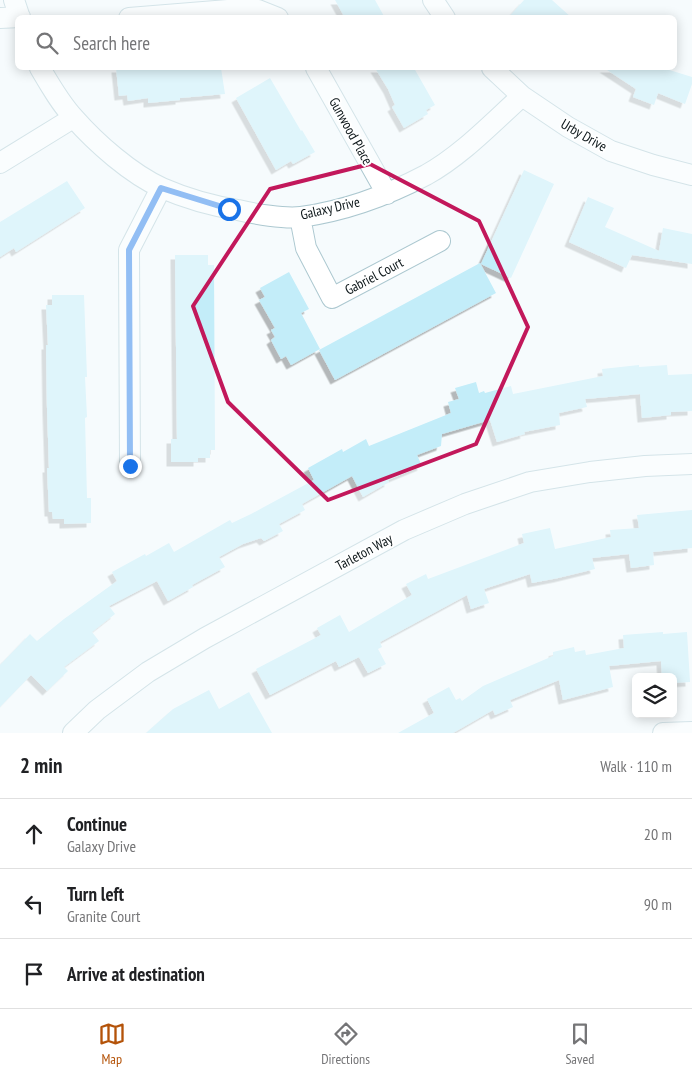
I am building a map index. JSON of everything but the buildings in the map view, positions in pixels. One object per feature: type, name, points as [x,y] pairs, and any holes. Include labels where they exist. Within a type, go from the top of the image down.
[{"type":"street","points":[[14,0],[19,15]]},
{"type":"street","points":[[433,0],[444,15]]},
{"type":"street","points":[[162,15],[240,8],[258,10],[270,15]]},
{"type":"street","points":[[0,18],[15,17]]},
{"type":"street","name":"Galaxy Drive","points":[[41,70],[73,118],[123,164],[161,188],[229,209],[257,214],[300,217],[347,206],[386,194],[427,174],[455,156],[522,96]]},
{"type":"street","name":"Gunwood Place","points":[[317,70],[386,194]]},
{"type":"street","name":"Urby Drive","points":[[494,70],[522,96],[568,127],[610,151],[692,175]]},
{"type":"street","points":[[0,163],[73,118]]},
{"type":"street","points":[[130,466],[129,250],[161,188]]},
{"type":"street","name":"Gabriel Court","points":[[300,217],[306,248],[332,298],[440,241]]},
{"type":"street","name":"Tarleton Way","points":[[73,733],[96,710],[156,667],[204,638],[404,530],[465,504],[530,482],[590,472],[645,466],[692,464]]},
{"type":"street","points":[[663,733],[692,732]]},
{"type":"highlighted area","points":[[370,164],[479,221],[528,327],[476,444],[328,500],[228,402],[193,306],[270,189]]},
{"type":"route","points":[[130,466],[129,250],[161,188],[229,209]]}]
